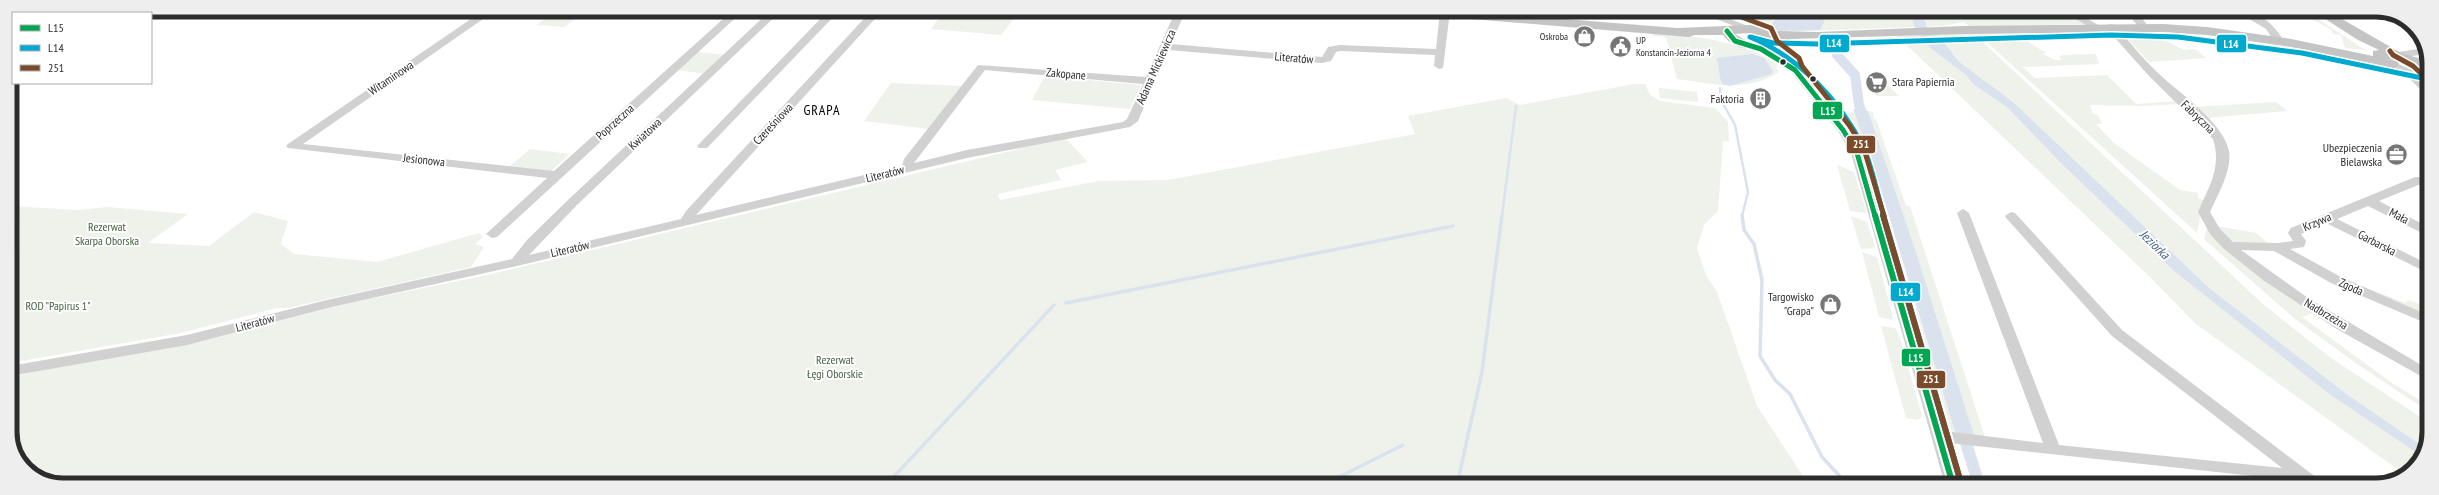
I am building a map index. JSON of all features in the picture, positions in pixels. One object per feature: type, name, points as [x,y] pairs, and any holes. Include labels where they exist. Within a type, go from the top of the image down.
[{"type":"main road","points":[[1506,17],[1730,34],[1766,40],[1894,32],[2144,27],[2202,31],[2278,41],[2408,62]]},
{"type":"main road","points":[[2329,17],[2408,62]]},
{"type":"main road","points":[[1730,34],[1749,46],[1766,40]]},
{"type":"street","name":"Witaminowa","points":[[292,146],[481,17]]},
{"type":"street","name":"Poprzeczna","points":[[492,234],[731,17]]},
{"type":"street","name":"Kwiatowa","points":[[517,262],[532,242],[573,202],[770,17]]},
{"type":"street","points":[[703,146],[828,17]]},
{"type":"street","name":"Czereśniowa","points":[[686,222],[690,214],[872,17]]},
{"type":"street","name":"Adama Mickiewicza","points":[[1129,123],[1178,17]]},
{"type":"street","points":[[1439,66],[1444,17]]},
{"type":"street","points":[[1711,17],[1730,34]]},
{"type":"street","points":[[1717,17],[1766,40],[1794,64],[1795,70]]},
{"type":"street","points":[[2081,17],[2098,28]]},
{"type":"street","points":[[2136,17],[2144,27]]},
{"type":"street","points":[[2252,17],[2269,27],[2278,41]]},
{"type":"street","name":"Fabryczna","points":[[2111,27],[2153,74],[2205,122],[2219,138],[2222,152],[2222,171],[2204,212],[2206,219],[2229,246]]},
{"type":"street","points":[[1749,46],[1764,51],[1795,70],[1843,130],[1857,153],[1946,437],[1952,478]]},
{"type":"street","name":"Literatów","points":[[1164,47],[1322,60],[1328,59],[1332,49],[1340,48],[1441,52]]},
{"type":"street","points":[[2408,62],[2421,54]]},
{"type":"street","points":[[2408,62],[2422,77]]},
{"type":"street","points":[[2408,62],[2410,73],[2422,85]]},
{"type":"street","name":"Zakopane","points":[[908,168],[908,162],[982,67],[1149,81]]},
{"type":"street","name":"Literatów","points":[[17,370],[187,340],[327,304],[517,262],[908,168],[1005,146],[1129,123]]},
{"type":"street","name":"Jesionowa","points":[[292,146],[556,175]]},
{"type":"street","name":"Krzywa","points":[[2229,246],[2277,246],[2299,244],[2301,242],[2294,232],[2419,180]]},
{"type":"street","name":"Mała","points":[[2369,201],[2422,229]]},
{"type":"street","points":[[1963,213],[2053,449]]},
{"type":"street","points":[[2010,216],[2117,333],[2306,478]]},
{"type":"street","name":"Garbarska","points":[[2326,218],[2422,266]]},
{"type":"street","name":"Nadbrzeżna","points":[[2229,246],[2244,260],[2295,296],[2422,371]]},
{"type":"street","name":"Zgoda","points":[[2277,246],[2336,280],[2422,317]]},
{"type":"street","points":[[1946,437],[2292,478]]},
{"type":"green space","points":[[547,17],[578,17],[564,27],[537,25]]},
{"type":"green space","points":[[939,17],[1015,17],[1001,35],[931,29]]},
{"type":"green space","points":[[1761,17],[2053,17],[2061,19],[2082,19],[2084,24],[1971,27],[1963,22],[1943,26],[1779,32],[1751,26],[1760,20]]},
{"type":"green space","points":[[2308,17],[2315,17],[2365,50],[2345,48],[2341,35],[2333,34],[2332,30]]},
{"type":"green space","points":[[2126,32],[2151,33],[2184,50],[2195,49],[2206,58],[2149,62],[2124,35]]},
{"type":"green space","points":[[1653,33],[1683,35],[1719,41],[1737,46],[1767,58],[1778,66],[1776,68],[1779,72],[1766,79],[1742,85],[1717,85],[1677,79],[1666,37],[1653,36]]},
{"type":"green space","points":[[1973,33],[2264,305],[2331,358],[2422,418],[2421,441],[2414,458],[2400,471],[2196,324],[2151,278],[1896,35]]},
{"type":"green space","points":[[1978,34],[2018,37],[2046,52],[2043,54],[2055,60],[2062,60],[2059,57],[2063,55],[2096,54],[2099,64],[2023,67],[2035,78],[2107,75],[2136,104],[2177,101],[2180,104],[2143,106],[2090,105],[2093,114],[2098,115],[2102,124],[2096,124],[2114,143],[2180,190],[2198,193],[2198,198],[2203,200],[2197,233]]},
{"type":"green space","points":[[697,52],[726,55],[707,74],[677,70]]},
{"type":"green space","points":[[1045,76],[1141,85],[1130,109],[1032,100]]},
{"type":"green space","points":[[1884,82],[1899,96],[1876,96],[1867,83]]},
{"type":"green space","points":[[891,83],[962,86],[929,129],[864,121]]},
{"type":"green space","name":"Rezerwat Łęgi Oborskie","points":[[1634,84],[1645,84],[1650,95],[1660,101],[1715,108],[1728,122],[1729,142],[1723,141],[1718,211],[1704,225],[1697,248],[1706,275],[1717,292],[1757,406],[1804,478],[63,478],[54,477],[40,472],[28,462],[23,455],[19,444],[17,435],[17,375],[334,306],[483,276],[1027,147],[1066,139],[1088,162],[1055,170],[1061,180],[998,194],[1000,200],[1099,181],[1168,180],[1415,134],[1408,116],[1506,98],[1520,105]]},
{"type":"green space","points":[[1659,88],[1697,92],[1698,102],[1660,98]]},
{"type":"green space","points":[[2276,102],[2288,111],[2205,118],[2193,107]]},
{"type":"green space","points":[[1868,111],[1873,112],[1874,119],[1876,119],[1906,206],[1910,206],[1985,437],[1974,435],[1916,252]]},
{"type":"green space","points":[[1846,112],[1854,113],[1865,141],[1955,432],[1950,432],[1866,155]]},
{"type":"green space","points":[[530,149],[570,154],[550,172],[510,166]]},
{"type":"green space","points":[[1837,165],[1854,172],[1867,213],[1850,211]]},
{"type":"green space","points":[[17,206],[78,210],[107,207],[188,214],[148,243],[209,246],[254,212],[288,221],[281,244],[294,254],[377,262],[479,233],[483,237],[475,244],[484,247],[471,267],[288,308],[277,308],[181,333],[17,362]]},
{"type":"green space","points":[[1851,216],[1867,222],[1875,246],[1874,248],[1861,249]]},
{"type":"green space","points":[[2208,226],[2316,312],[2302,317],[2392,383],[2422,401],[2422,407],[2360,366],[2295,319],[2204,239]]},
{"type":"green space","points":[[2216,226],[2256,233],[2270,245],[2245,245],[2234,242],[2223,234]]},
{"type":"green space","points":[[1862,252],[1877,257],[1893,318],[1892,320],[1879,317]]},
{"type":"green space","points":[[2367,288],[2406,303],[2408,300],[2422,305],[2421,312]]},
{"type":"green space","points":[[1881,326],[1895,328],[1899,335],[1922,416],[1918,420],[1906,418]]},
{"type":"water","points":[[1777,17],[1824,17],[1820,30],[1778,31],[1769,28]]},
{"type":"water","name":"Jeziorka","points":[[1909,17],[1921,17],[1926,22],[1926,26],[1946,45],[1958,61],[2013,102],[2209,288],[2345,393],[2420,444],[2417,453],[2328,393],[2173,270],[2062,164],[2007,107],[1973,84],[1965,74],[1929,47],[1914,26],[1913,20]]},
{"type":"water","points":[[1752,54],[1764,58],[1773,71],[1772,74],[1730,86],[1722,84],[1716,58]]},
{"type":"water","points":[[1853,109],[1868,111],[1916,252],[1974,435],[1955,432],[1877,177]]},
{"type":"waterway","points":[[1837,55],[1855,75],[1859,105],[1866,124]]},
{"type":"waterway","points":[[1720,88],[1721,100],[1735,125],[1748,192],[1742,216]]},
{"type":"waterway","points":[[1502,216],[1516,106]]},
{"type":"waterway","points":[[1459,478],[1482,372],[1502,215]]},
{"type":"waterway","points":[[1742,216],[1744,230],[1754,244],[1762,280],[1760,356],[1775,380],[1790,394],[1822,457],[1842,478]]},
{"type":"waterway","points":[[1066,303],[1453,226]]},
{"type":"waterway","points":[[893,478],[1054,305]]},
{"type":"waterway","points":[[1962,430],[1977,478]]},
{"type":"waterway","points":[[1337,478],[1403,445]]},
{"type":"transit line","name":"251","points":[[1741,17],[1771,28],[1777,41],[1799,58],[1802,66],[1849,125],[1864,149],[1960,478]]},
{"type":"transit line","name":"L15","points":[[1727,31],[1735,41],[1761,49],[1795,70],[1843,130],[1857,153],[1951,478]]},
{"type":"transit line","name":"L14","points":[[1960,478],[1864,149],[1830,98],[1802,68],[1786,55],[1769,45],[1750,37],[1773,43],[1817,44],[2111,35],[2178,37],[2302,53],[2422,78]]},
{"type":"transit line","name":"251","points":[[2390,51],[2393,55],[2413,66],[2422,74]]},
{"type":"place","name":"Oskroba","points":[[1584,36]]},
{"type":"place","name":"UP Konstancin-Jeziorna 4","points":[[1621,46]]},
{"type":"place","name":"Stara Papiernia","points":[[1876,82]]},
{"type":"place","name":"Faktoria","points":[[1760,99]]},
{"type":"place","name":"Ubezpieczenia Bielawska","points":[[2397,155]]},
{"type":"place","name":"Targowisko \"Grapa\"","points":[[1830,304]]},
{"type":"district","name":"GRAPA","points":[[822,110]]},
{"type":"park label","name":"Rezerwat Skarpa Oborska","points":[[107,234]]},
{"type":"park label","name":"ROD \"Papirus 1\"","points":[[58,306]]}]
